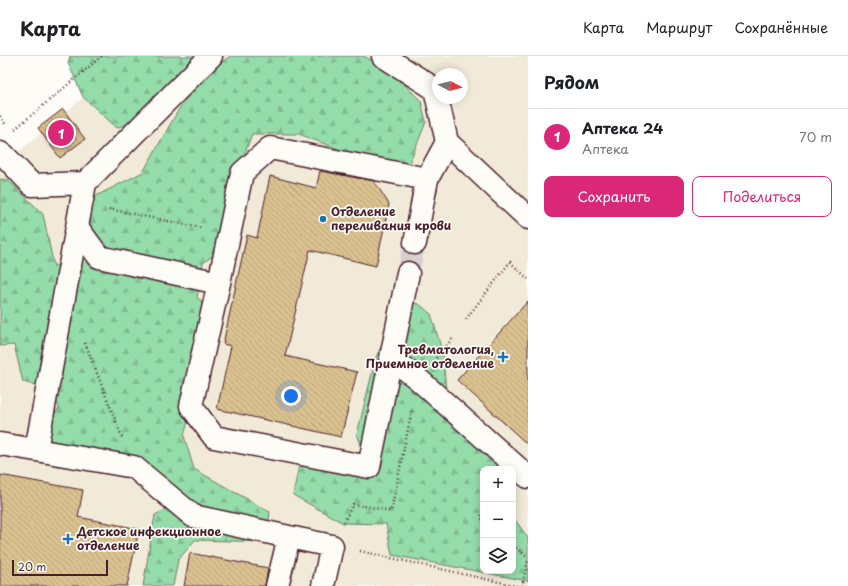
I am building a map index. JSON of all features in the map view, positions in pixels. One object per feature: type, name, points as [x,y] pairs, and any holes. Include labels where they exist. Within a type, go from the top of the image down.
[{"type":"lane","points":[[36,450],[83,193],[211,56]]},
{"type":"lane","points":[[383,56],[435,89],[448,142],[528,218]]},
{"type":"lane","points":[[415,243],[427,179],[448,142]]},
{"type":"lane","points":[[408,273],[369,467],[214,437],[190,406],[219,282],[242,173],[270,148],[427,179]]},
{"type":"lane","points":[[0,152],[32,186],[83,193]]},
{"type":"lane","points":[[76,228],[99,257],[219,282]]},
{"type":"lane","points":[[391,358],[418,379],[528,477]]},
{"type":"lane","points":[[0,444],[134,467],[193,516],[332,546],[323,586]]},
{"type":"lane","points":[[277,586],[289,537]]},
{"type":"path","points":[[11,132],[102,56]]},
{"type":"path","points":[[83,193],[229,233]]},
{"type":"path","points":[[466,319],[510,262],[528,279]]},
{"type":"path","points":[[85,343],[134,467]]},
{"type":"path","points":[[516,548],[528,559],[522,586]]},
{"type":"path","points":[[359,551],[518,586]]},
{"type":"shaded area","points":[[133,56],[528,56],[528,586],[0,586],[0,167]]},
{"type":"green space","points":[[70,56],[197,56],[159,91],[147,116],[117,128],[83,97],[68,63]]},
{"type":"green space","points":[[230,56],[364,56],[394,74],[421,101],[426,122],[406,171],[343,151],[299,134],[252,134],[238,171],[215,254],[203,263],[197,298],[218,311],[184,436],[194,469],[270,512],[266,542],[195,540],[178,560],[173,586],[143,586],[155,515],[181,502],[152,476],[41,442],[46,425],[59,408],[53,390],[23,382],[14,345],[0,346],[0,179],[8,180],[43,214],[54,267],[87,240],[94,197],[143,172],[183,102],[211,70]]},
{"type":"green space","points":[[406,302],[419,304],[431,314],[443,354],[447,406],[510,466],[480,466],[480,572],[392,555],[386,524],[343,523],[293,495],[300,460],[367,460],[357,434],[376,357],[394,321]]},
{"type":"green space","points":[[516,521],[528,538],[528,581],[491,574],[516,574]]},
{"type":"building","points":[[63,109],[85,139],[60,158],[38,128]]},
{"type":"building","points":[[320,171],[374,181],[389,204],[376,266],[310,250],[285,356],[357,372],[341,437],[217,409],[231,346],[223,344],[247,235],[257,238],[270,176],[316,188]]},
{"type":"building","name":"Тревматология, Приемное отделение","points":[[528,301],[528,445],[457,380]]},
{"type":"building","name":"Детское инфекционное отделение","points":[[0,475],[83,490],[78,517],[139,529],[127,586],[0,586]]},
{"type":"building","points":[[190,553],[268,568],[265,586],[184,586]]},
{"type":"tunnel","points":[[408,273],[415,243]]},
{"type":"place","name":"Аптека 24","points":[[61,133]]},
{"type":"place","name":"Отделение переливания крови","points":[[323,219]]},
{"type":"place","name":"Тревматология, Приемное отделение","points":[[503,357]]},
{"type":"place","name":"Детское инфекционное отделение","points":[[68,539]]}]
